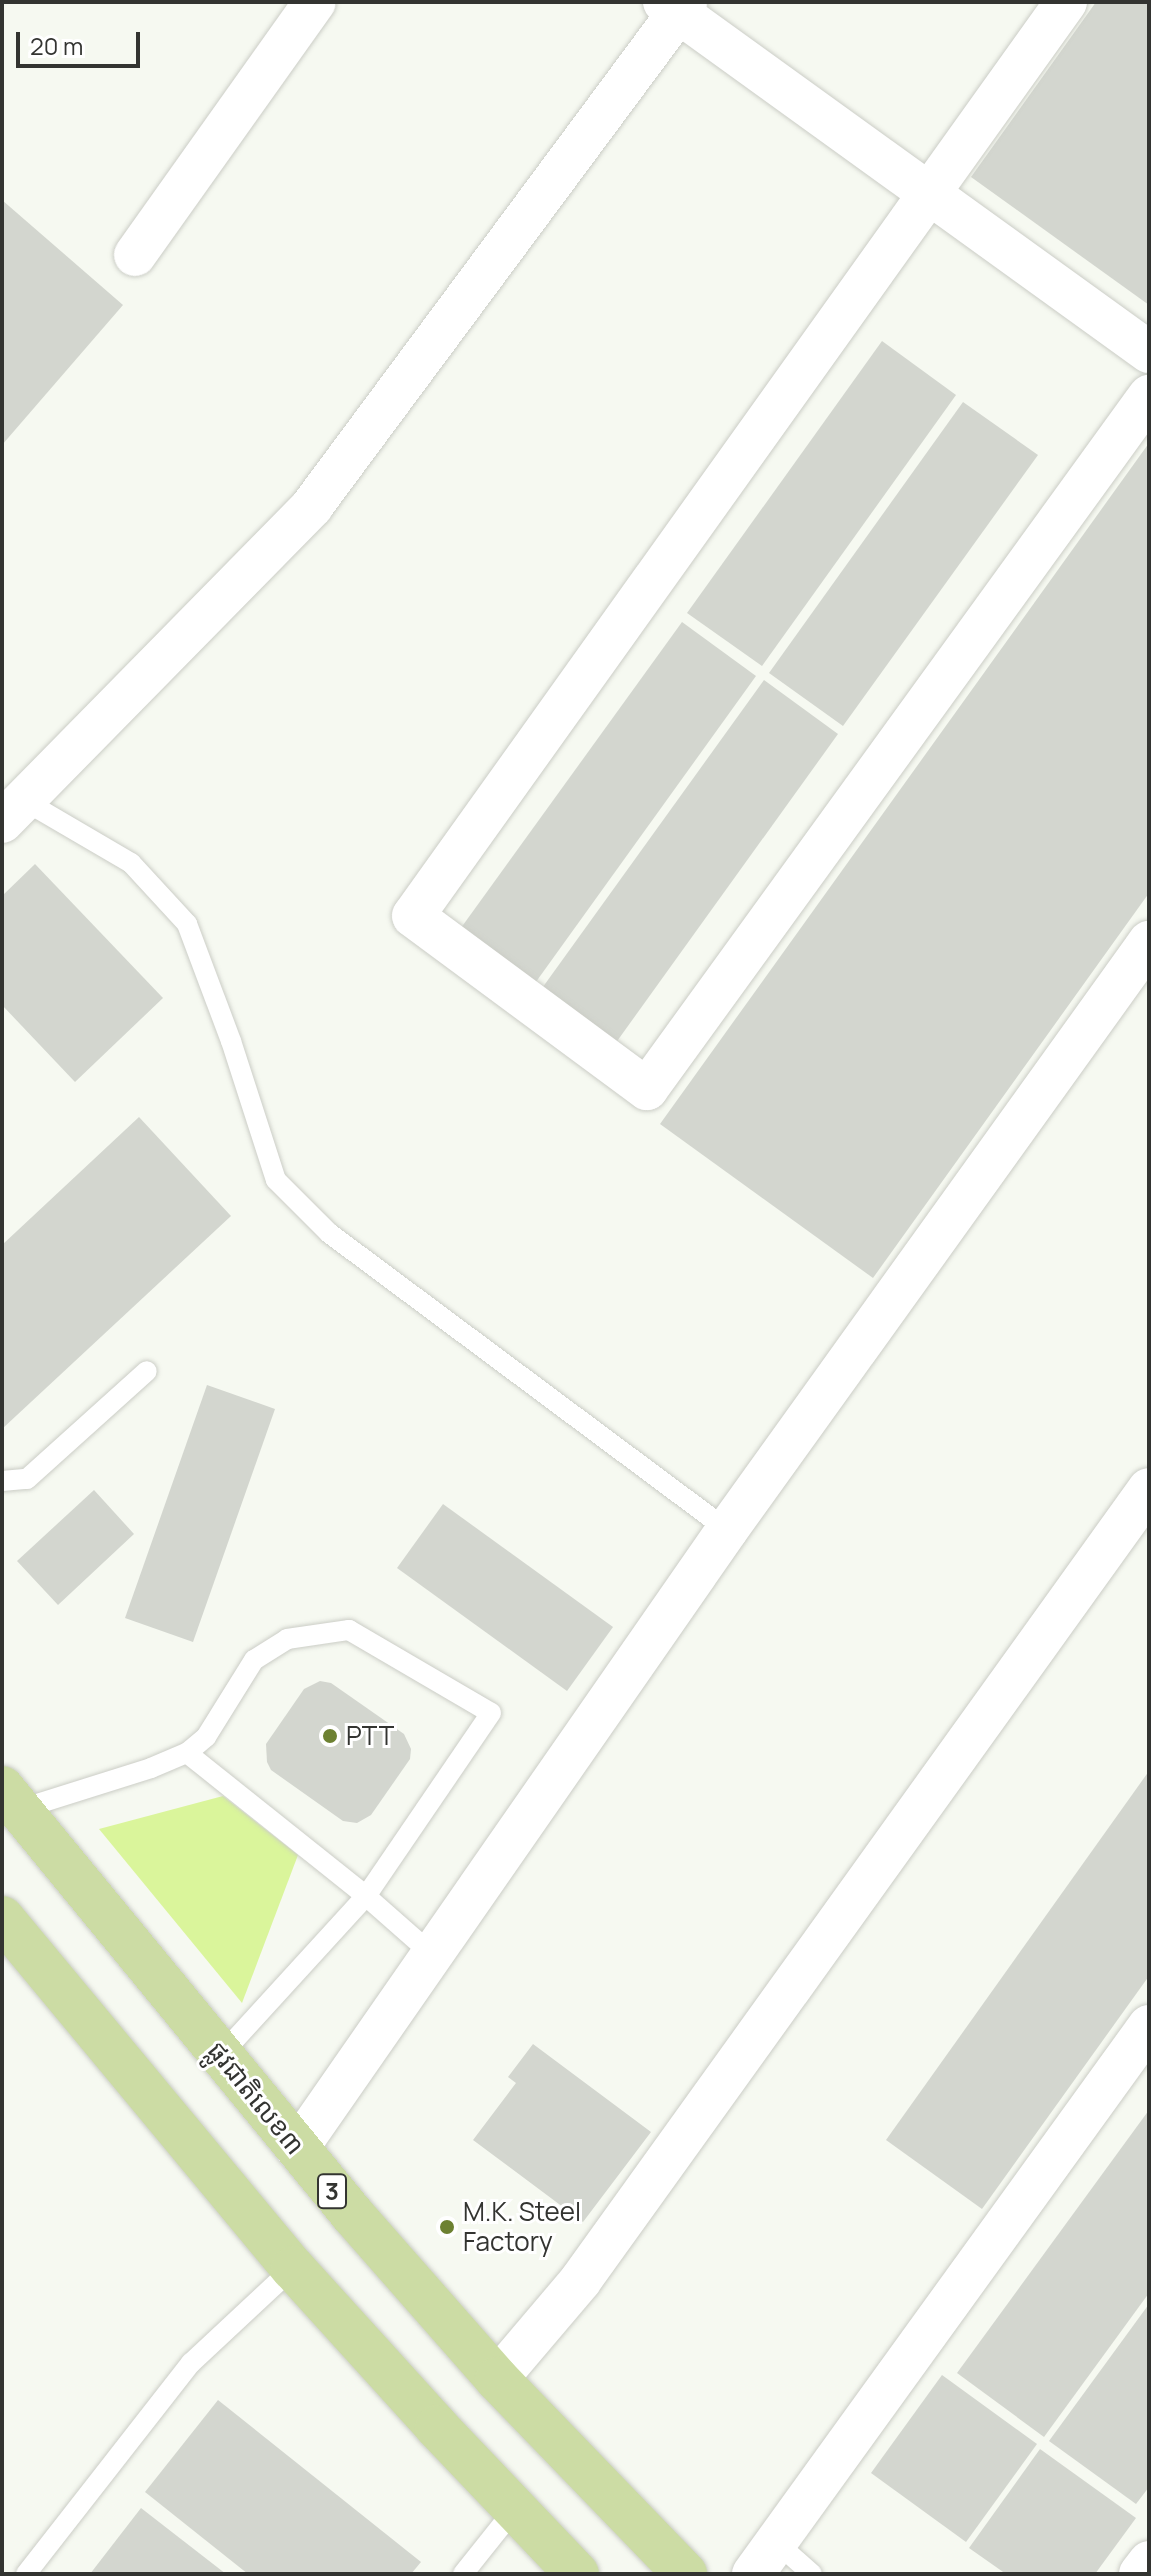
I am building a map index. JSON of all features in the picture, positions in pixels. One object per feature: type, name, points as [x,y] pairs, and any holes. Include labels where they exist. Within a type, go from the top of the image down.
[{"type":"highway","name":"ផ្លូវជាតិលេខ៣","points":[[10,1799],[297,2149],[497,2379],[685,2574]]},
{"type":"highway","points":[[2,1918],[293,2268],[514,2510],[577,2574]]},
{"type":"street","points":[[135,255],[315,2]]},
{"type":"street","points":[[1066,2],[413,916],[647,1089],[1149,396]]},
{"type":"street","points":[[13,812],[312,506],[676,6],[928,195],[1149,352]]},
{"type":"street","points":[[297,2149],[727,1530],[1149,942]]},
{"type":"street","points":[[497,2379],[580,2281],[1149,1489]]},
{"type":"street","points":[[764,2558],[1149,2026]]},
{"type":"street","points":[[1140,2574],[1149,2562]]},
{"type":"lane","points":[[13,812],[131,863],[187,924],[231,1041],[276,1180],[329,1233],[727,1530]]},
{"type":"lane","points":[[2,1481],[27,1479],[147,1371]]},
{"type":"lane","points":[[10,1799],[151,1768],[187,1753],[206,1737],[254,1660],[287,1639],[349,1630],[491,1713],[366,1896],[221,2055]]},
{"type":"lane","points":[[187,1753],[366,1896],[433,1955]]},
{"type":"lane","points":[[26,2574],[191,2363],[293,2268]]},
{"type":"lane","points":[[463,2574],[514,2510]]},
{"type":"lane","points":[[764,2558],[812,2574]]},
{"type":"green space","points":[[223,1796],[298,1855],[242,2003],[99,1829]]},
{"type":"building","points":[[1096,2],[1149,2],[1149,305],[971,177]]},
{"type":"building","points":[[2,200],[123,305],[2,445]]},
{"type":"building","points":[[882,341],[956,395],[762,666],[687,613]]},
{"type":"building","points":[[963,402],[1038,455],[843,726],[769,673]]},
{"type":"building","points":[[1149,443],[1149,893],[873,1278],[660,1124]]},
{"type":"building","points":[[682,622],[756,676],[533,986],[458,932]]},
{"type":"building","points":[[764,680],[838,734],[615,1044],[540,991]]},
{"type":"building","points":[[35,864],[163,998],[75,1082],[2,1005],[2,896]]},
{"type":"building","points":[[139,1117],[231,1216],[2,1429],[2,1245]]},
{"type":"building","points":[[207,1385],[275,1409],[193,1642],[125,1618]]},
{"type":"building","points":[[94,1490],[134,1534],[58,1605],[17,1561]]},
{"type":"building","points":[[443,1504],[613,1627],[567,1691],[397,1568]]},
{"type":"building","points":[[320,1681],[331,1683],[404,1734],[411,1749],[410,1759],[371,1815],[357,1823],[343,1821],[271,1770],[267,1762],[266,1744],[304,1689]]},
{"type":"building","points":[[1149,1771],[1149,1976],[982,2209],[886,2140]]},
{"type":"building","points":[[533,2044],[651,2132],[583,2222],[473,2140],[516,2083],[508,2077]]},
{"type":"building","points":[[1149,2110],[1149,2293],[1044,2437],[957,2373]]},
{"type":"building","points":[[1149,2304],[1149,2487],[1136,2504],[1049,2441]]},
{"type":"building","points":[[942,2375],[1037,2444],[966,2542],[871,2473]]},
{"type":"building","points":[[218,2400],[421,2562],[411,2574],[248,2574],[145,2492]]},
{"type":"building","points":[[1040,2449],[1136,2518],[1095,2574],[1006,2574],[969,2548]]},
{"type":"building","points":[[141,2508],[226,2574],[90,2574]]},
{"type":"place","name":"PTT","points":[[330,1736]]},
{"type":"place","name":"M.K. Steel Factory","points":[[447,2227]]}]
